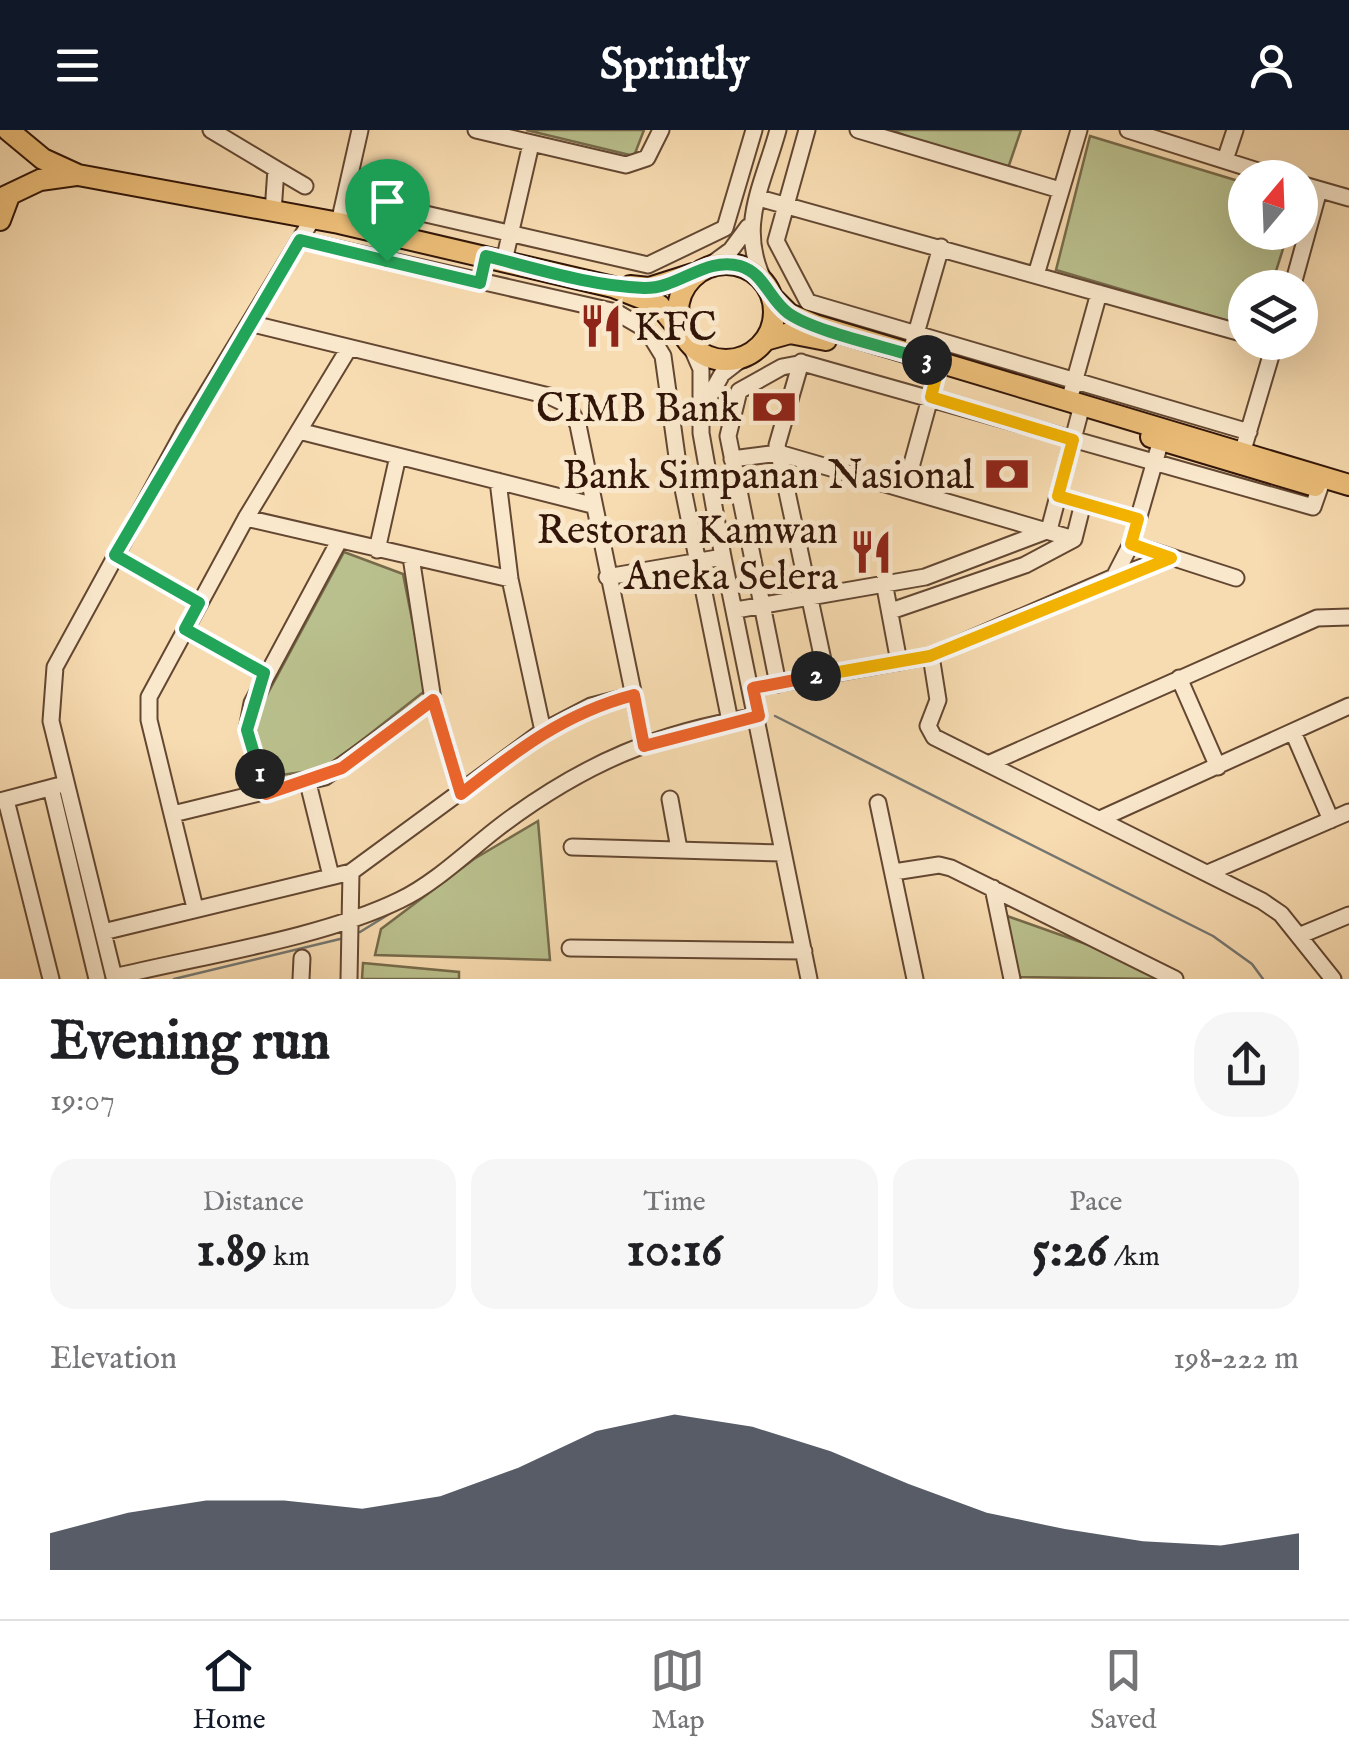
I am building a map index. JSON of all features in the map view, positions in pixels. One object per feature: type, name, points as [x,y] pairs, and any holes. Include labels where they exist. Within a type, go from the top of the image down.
[{"type":"main road","points":[[16,134],[43,159],[78,175],[339,223],[613,287],[660,305],[686,339],[715,358],[744,356],[765,340],[790,333],[813,336],[937,374],[1072,400],[1161,440],[1349,496]]},
{"type":"main road","points":[[0,220],[9,196],[30,168],[16,134]]},
{"type":"main road","points":[[9,196],[40,180],[78,175]]},
{"type":"main road","points":[[613,287],[649,288],[704,269],[741,266],[802,320],[913,344],[1072,400],[1193,434],[1246,441],[1349,484]]},
{"type":"main road","points":[[686,339],[678,321],[681,294],[704,269]]},
{"type":"main road","points":[[765,340],[774,312],[769,291]]},
{"type":"street","points":[[211,130],[232,135],[305,186]]},
{"type":"street","points":[[339,223],[360,130]]},
{"type":"street","points":[[476,130],[634,164],[652,153],[661,130]]},
{"type":"street","points":[[347,196],[654,264],[725,228],[755,130],[777,134],[748,227],[731,250],[704,269]]},
{"type":"street","points":[[807,130],[776,241],[808,302],[913,344],[935,364],[937,374],[906,490]]},
{"type":"street","points":[[858,130],[1060,190]]},
{"type":"street","points":[[1036,275],[1079,130]]},
{"type":"street","points":[[1128,130],[1228,161]]},
{"type":"street","points":[[1225,160],[1235,130]]},
{"type":"street","points":[[480,283],[510,232],[531,144]]},
{"type":"street","points":[[272,212],[276,169]]},
{"type":"street","points":[[1297,270],[1319,190],[1349,198]]},
{"type":"street","points":[[759,198],[1228,329]]},
{"type":"street","points":[[97,979],[58,786],[52,679],[115,555],[314,218]]},
{"type":"street","points":[[748,227],[752,252],[769,291]]},
{"type":"street","points":[[300,240],[616,312],[639,323],[654,338],[665,364],[678,464],[730,721]]},
{"type":"street","points":[[913,344],[940,247]]},
{"type":"street","points":[[1049,530],[1073,440],[1072,400],[1099,293]]},
{"type":"street","points":[[249,323],[562,401],[576,418],[644,746]]},
{"type":"street","points":[[686,339],[700,369],[701,433],[713,502],[809,979]]},
{"type":"street","points":[[195,908],[148,704],[246,518],[349,348]]},
{"type":"street","points":[[702,409],[722,374],[744,356]]},
{"type":"street","points":[[1269,473],[1246,458],[1246,441],[1271,360]]},
{"type":"street","points":[[801,362],[778,439],[779,454],[826,674]]},
{"type":"street","points":[[778,684],[728,434],[739,391],[782,367],[801,362],[1313,507],[1320,487]]},
{"type":"street","points":[[1072,400],[1246,441]]},
{"type":"street","points":[[299,431],[592,505]]},
{"type":"street","points":[[1114,578],[1131,544],[1161,440],[1172,432],[1193,434]]},
{"type":"street","points":[[732,459],[779,454],[1074,539]]},
{"type":"street","points":[[376,550],[398,456]]},
{"type":"street","points":[[498,482],[510,578],[543,731]]},
{"type":"street","points":[[713,502],[738,496]]},
{"type":"street","points":[[1058,496],[1138,519]]},
{"type":"street","points":[[890,611],[1025,565],[1074,539],[1083,503]]},
{"type":"street","points":[[246,518],[510,578]]},
{"type":"street","points":[[736,610],[925,577],[1049,530]]},
{"type":"street","points":[[266,794],[247,730],[264,673],[339,541]]},
{"type":"street","points":[[1131,544],[1236,578]]},
{"type":"street","points":[[115,555],[199,603]]},
{"type":"street","points":[[411,557],[433,700],[461,794]]},
{"type":"street","points":[[608,576],[723,557]]},
{"type":"street","points":[[753,688],[930,656],[1171,558]]},
{"type":"street","points":[[884,582],[899,662]]},
{"type":"street","points":[[988,764],[1316,618],[1349,617]]},
{"type":"street","points":[[185,629],[264,673]]},
{"type":"street","points":[[930,656],[938,700],[929,718],[930,732],[1281,914],[1333,979]]},
{"type":"street","points":[[1180,678],[1218,767]]},
{"type":"street","points":[[102,932],[351,872],[543,731],[591,706],[634,695]]},
{"type":"street","points":[[172,814],[308,783],[342,768],[433,700]]},
{"type":"street","points":[[1100,819],[1349,706]]},
{"type":"street","points":[[58,786],[102,932],[111,978],[352,919],[403,899],[541,796],[595,763],[730,721],[759,716]]},
{"type":"street","points":[[1293,732],[1332,820]]},
{"type":"street","points":[[308,783],[331,876]]},
{"type":"street","points":[[51,979],[3,800],[58,786]]},
{"type":"street","points":[[670,799],[679,849]]},
{"type":"street","points":[[878,803],[914,979]]},
{"type":"street","points":[[1208,873],[1349,812]]},
{"type":"street","points":[[572,847],[783,853]]},
{"type":"street","points":[[894,872],[939,865],[994,888],[1175,979]]},
{"type":"street","points":[[349,979],[351,872]]},
{"type":"street","points":[[994,888],[1012,979]]},
{"type":"street","points":[[1301,935],[1349,914]]},
{"type":"street","points":[[570,948],[804,951]]},
{"type":"street","points":[[302,958],[302,979]]},
{"type":"green space","points":[[526,130],[644,130],[634,156]]},
{"type":"green space","points":[[891,130],[1021,130],[1006,174]]},
{"type":"green space","points":[[1090,136],[1228,178],[1228,250],[1283,250],[1276,270],[1228,270],[1228,321],[1056,270]]},
{"type":"green space","points":[[344,552],[403,574],[426,690],[325,769],[266,777],[254,719]]},
{"type":"green space","points":[[538,821],[550,960],[375,955],[381,929],[474,859]]},
{"type":"green space","points":[[1007,916],[1120,956],[1158,979],[1018,977]]},
{"type":"green space","points":[[363,963],[459,972],[459,979],[362,979]]},
{"type":"waterway","points":[[775,716],[1213,936],[1252,964],[1263,979]]},
{"type":"waterway","points":[[650,751],[719,731]]},
{"type":"waterway","points":[[487,846],[541,806]]},
{"type":"waterway","points":[[360,932],[399,908]]},
{"type":"waterway","points":[[174,979],[340,939]]},
{"type":"place","name":"KFC","points":[[601,326]]},
{"type":"place","name":"CIMB Bank","points":[[774,407]]},
{"type":"place","name":"Bank Simpanan Nasional","points":[[1007,474]]},
{"type":"place","name":"Restoran Kamwan Aneka Selera","points":[[871,552]]},
{"type":"route","points":[[300,240],[387,261],[480,283],[486,256],[613,287],[649,288],[682,280],[710,266],[741,266],[755,273],[790,314],[935,364],[938,369],[931,397],[1073,440],[1058,496],[1138,519],[1131,544],[1171,558],[930,656],[753,688],[759,716],[684,732],[644,746],[634,695],[591,706],[543,731],[461,794],[433,700],[342,768],[308,783],[266,794],[247,730],[248,716],[264,673],[185,629],[199,603],[115,555],[184,431],[300,240]]}]
